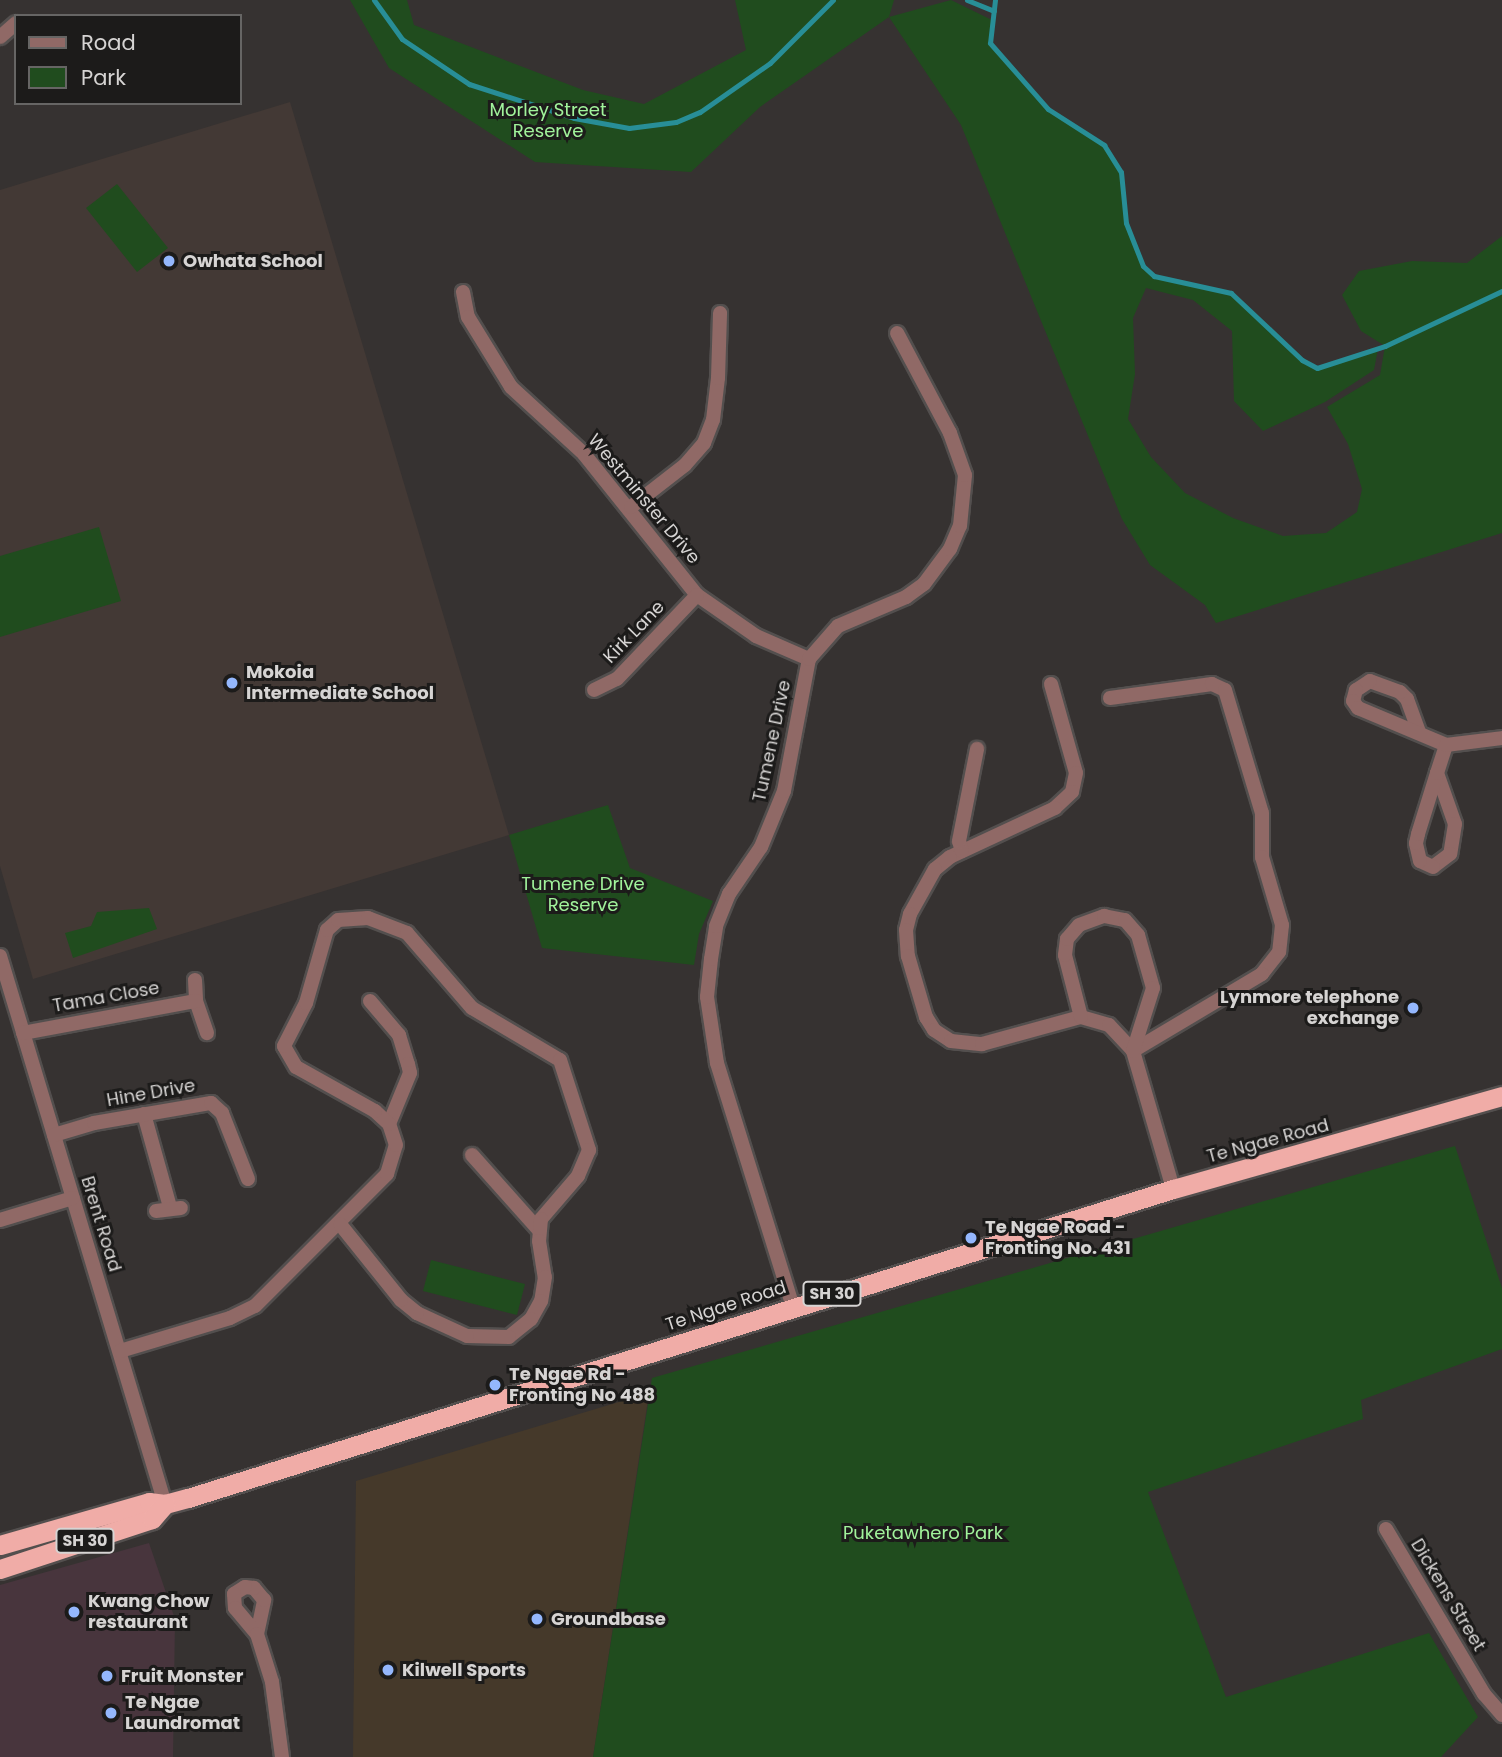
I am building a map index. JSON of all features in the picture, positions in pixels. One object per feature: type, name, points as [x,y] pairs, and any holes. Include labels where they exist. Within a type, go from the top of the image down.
[{"type":"highway","name":"Te Ngae Road","points":[[0,1545],[149,1502],[165,1504],[1173,1189],[1502,1096]]},
{"type":"highway","name":"Te Ngae Road","points":[[0,1569],[152,1518],[165,1504]]},
{"type":"street","points":[[0,37],[14,25]]},
{"type":"street","name":"Westminster Drive","points":[[463,292],[467,317],[489,359],[511,387],[563,433],[631,507],[697,594],[756,636],[809,659]]},
{"type":"street","points":[[631,507],[685,465],[705,443],[713,420],[718,378],[720,313]]},
{"type":"street","points":[[809,659],[838,626],[906,597],[924,584],[950,549],[960,526],[965,475],[950,433],[897,333]]},
{"type":"street","name":"Kirk Lane","points":[[594,690],[617,679],[697,594]]},
{"type":"street","name":"Tumene Drive","points":[[793,1307],[717,1063],[708,997],[716,926],[729,894],[761,847],[784,791],[809,659]]},
{"type":"street","points":[[1419,732],[1407,699],[1400,692],[1370,681],[1356,690],[1353,701],[1358,708],[1419,732],[1446,746],[1502,738]]},
{"type":"street","points":[[1051,684],[1076,773],[1072,792],[1055,808],[962,851],[934,869],[906,930],[914,982],[934,1030],[951,1041],[982,1044],[1081,1017],[1109,1025],[1133,1051],[1173,1189]]},
{"type":"street","points":[[1110,698],[1212,684],[1225,690],[1262,813],[1262,857],[1282,925],[1279,952],[1262,974],[1133,1051]]},
{"type":"street","points":[[1437,773],[1455,824],[1450,854],[1433,867],[1420,861],[1416,843],[1437,773],[1446,746]]},
{"type":"street","points":[[962,851],[959,841],[977,749]]},
{"type":"street","points":[[1081,1017],[1065,956],[1067,939],[1079,925],[1104,916],[1125,920],[1138,935],[1153,988],[1133,1051]]},
{"type":"street","points":[[120,1351],[230,1318],[255,1306],[340,1224],[395,1160],[394,1132],[389,1124],[375,1111],[296,1067],[284,1046],[306,1003],[320,945],[338,920],[368,918],[407,933],[472,1008],[561,1060],[589,1150],[578,1176],[547,1210],[538,1229]]},
{"type":"street","name":"Brent Road","points":[[0,956],[165,1504]]},
{"type":"street","points":[[195,980],[196,1001],[207,1032]]},
{"type":"street","name":"Tama Close","points":[[23,1032],[196,1001]]},
{"type":"street","points":[[370,1001],[399,1035],[410,1073],[389,1124]]},
{"type":"street","name":"Hine Drive","points":[[54,1135],[211,1102],[218,1106],[248,1179]]},
{"type":"street","points":[[144,1114],[169,1209]]},
{"type":"street","points":[[340,1224],[401,1300],[431,1321],[485,1340],[509,1337],[531,1319],[541,1301],[545,1277],[538,1229],[472,1155]]},
{"type":"street","points":[[0,1220],[73,1198]]},
{"type":"street","name":"Dickens Street","points":[[1386,1529],[1484,1694],[1502,1715]]},
{"type":"street","points":[[257,1633],[272,1682],[282,1757]]},
{"type":"shaded area","name":"Mokoia Intermediate School","points":[[290,102],[509,835],[33,979],[0,866],[0,190]]},
{"type":"shaded area","points":[[649,1393],[593,1757],[353,1757],[356,1481]]},
{"type":"shaded area","points":[[149,1543],[175,1619],[173,1757],[0,1757],[0,1585]]},
{"type":"green space","name":"Morley Street Reserve","points":[[350,0],[407,0],[414,25],[583,90],[644,104],[746,50],[735,0],[894,0],[889,17],[760,107],[691,172],[535,162],[389,68]]},
{"type":"green space","points":[[951,0],[992,20],[990,43],[1048,109],[1104,145],[1121,172],[1126,223],[1143,266],[1154,276],[1231,293],[1301,360],[1316,367],[1378,349],[1374,370],[1325,402],[1263,431],[1234,401],[1232,331],[1193,300],[1146,288],[1133,318],[1135,374],[1128,419],[1151,457],[1185,493],[1233,518],[1283,536],[1326,533],[1357,512],[1362,489],[1348,444],[1327,407],[1380,375],[1385,346],[1361,331],[1342,295],[1359,271],[1412,261],[1467,263],[1502,236],[1502,533],[1216,623],[1205,605],[1150,565],[1122,519],[961,125],[889,17]]},
{"type":"green space","points":[[117,184],[168,248],[137,272],[86,208]]},
{"type":"green space","points":[[99,527],[121,601],[0,637],[0,556]]},
{"type":"green space","name":"Tumene Drive Reserve","points":[[608,805],[630,868],[713,901],[699,934],[694,965],[542,948],[509,835]]},
{"type":"green space","points":[[149,908],[157,929],[73,958],[65,933],[91,926],[97,912]]},
{"type":"green space","name":"Puketawhero Park","points":[[1455,1146],[1502,1288],[1502,1349],[1361,1400],[1363,1419],[1148,1492],[1226,1697],[1429,1633],[1478,1717],[1441,1757],[593,1757],[652,1378]]},
{"type":"green space","points":[[431,1260],[525,1284],[517,1315],[423,1291]]},
{"type":"waterway","points":[[374,0],[402,39],[469,84],[574,118],[629,128],[676,122],[700,112],[770,63],[833,0]]},
{"type":"waterway","points":[[967,0],[994,11]]},
{"type":"waterway","points":[[995,0],[990,43],[1048,109],[1104,145],[1121,172],[1126,223],[1143,266],[1154,276],[1231,293],[1302,360],[1317,368],[1385,346],[1502,291]]},
{"type":"place","name":"Owhata School","points":[[169,261]]},
{"type":"place","name":"Mokoia Intermediate School","points":[[232,683]]},
{"type":"place","name":"Lynmore telephone exchange","points":[[1413,1008]]},
{"type":"place","name":"Te Ngae Road - Fronting No. 431","points":[[971,1238]]},
{"type":"place","name":"Te Ngae Rd - Fronting No 488","points":[[495,1385]]},
{"type":"place","name":"Kwang Chow restaurant","points":[[74,1612]]},
{"type":"place","name":"Groundbase","points":[[537,1619]]},
{"type":"place","name":"Kilwell Sports","points":[[388,1670]]},
{"type":"place","name":"Fruit Monster","points":[[107,1676]]},
{"type":"place","name":"Te Ngae Laundromat","points":[[111,1713]]}]
